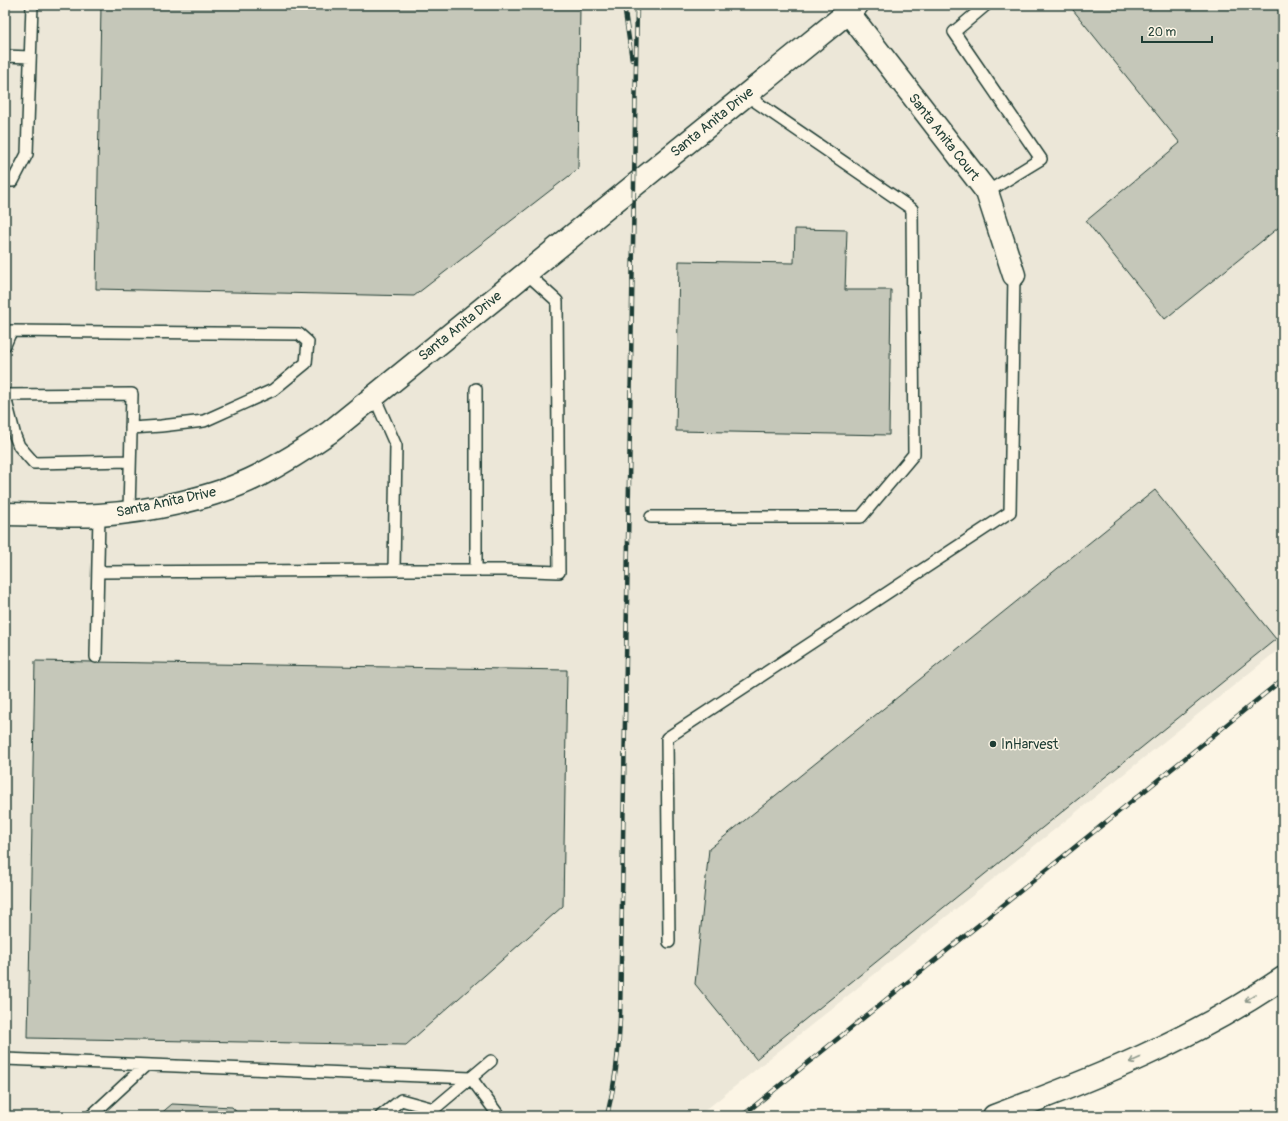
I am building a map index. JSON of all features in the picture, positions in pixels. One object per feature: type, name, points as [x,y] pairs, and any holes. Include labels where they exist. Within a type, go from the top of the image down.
[{"type":"main road","name":"Santa Anita Court","points":[[853,9],[987,192],[1014,275]]},
{"type":"main road","name":"Santa Anita Drive","points":[[5,514],[99,515],[186,501],[220,491],[257,477],[292,457],[330,432],[853,9]]},
{"type":"main road","points":[[994,1116],[1096,1077],[1164,1047],[1220,1016],[1283,978]]},
{"type":"lane","points":[[5,181],[12,181],[27,154],[32,5]]},
{"type":"lane","points":[[986,5],[954,32],[1041,158],[987,192]]},
{"type":"lane","points":[[5,56],[30,57]]},
{"type":"lane","points":[[651,516],[861,517],[914,454],[912,209],[746,95]]},
{"type":"lane","points":[[98,572],[476,570],[559,572],[557,301],[526,273]]},
{"type":"lane","points":[[669,942],[667,738],[1010,512],[1014,275]]},
{"type":"lane","points":[[5,344],[11,331],[299,334],[308,342],[306,363],[273,390],[204,421],[131,428]]},
{"type":"lane","points":[[476,389],[476,570]]},
{"type":"lane","points":[[129,511],[132,394],[5,396],[19,446],[34,463],[130,461]]},
{"type":"lane","points":[[374,396],[396,446],[394,570]]},
{"type":"lane","points":[[96,657],[99,515]]},
{"type":"lane","points":[[5,1059],[471,1078]]},
{"type":"lane","points":[[382,1116],[401,1100],[434,1109],[491,1061]]},
{"type":"lane","points":[[91,1116],[146,1065]]},
{"type":"lane","points":[[471,1078],[499,1116]]},
{"type":"shaded area","points":[[5,5],[1283,5],[1283,646],[698,1116],[5,1116]]},
{"type":"building","points":[[101,5],[580,5],[578,169],[414,296],[96,289]]},
{"type":"building","points":[[1069,5],[1283,5],[1283,224],[1165,319],[1086,221],[1180,143]]},
{"type":"building","points":[[795,229],[847,230],[845,290],[891,290],[889,435],[676,431],[679,261],[794,263]]},
{"type":"building","name":"InHarvest","points":[[1155,490],[1276,639],[756,1059],[695,984],[709,849]]},
{"type":"building","points":[[35,661],[567,670],[563,906],[406,1045],[28,1038]]},
{"type":"building","points":[[172,1104],[232,1107],[240,1116],[158,1116]]},
{"type":"railway","points":[[624,5],[632,60]]},
{"type":"railway","points":[[607,1116],[616,1068],[620,1019],[637,5]]},
{"type":"railway","points":[[742,1116],[1283,679]]},
{"type":"place","name":"InHarvest","points":[[993,744]]}]
